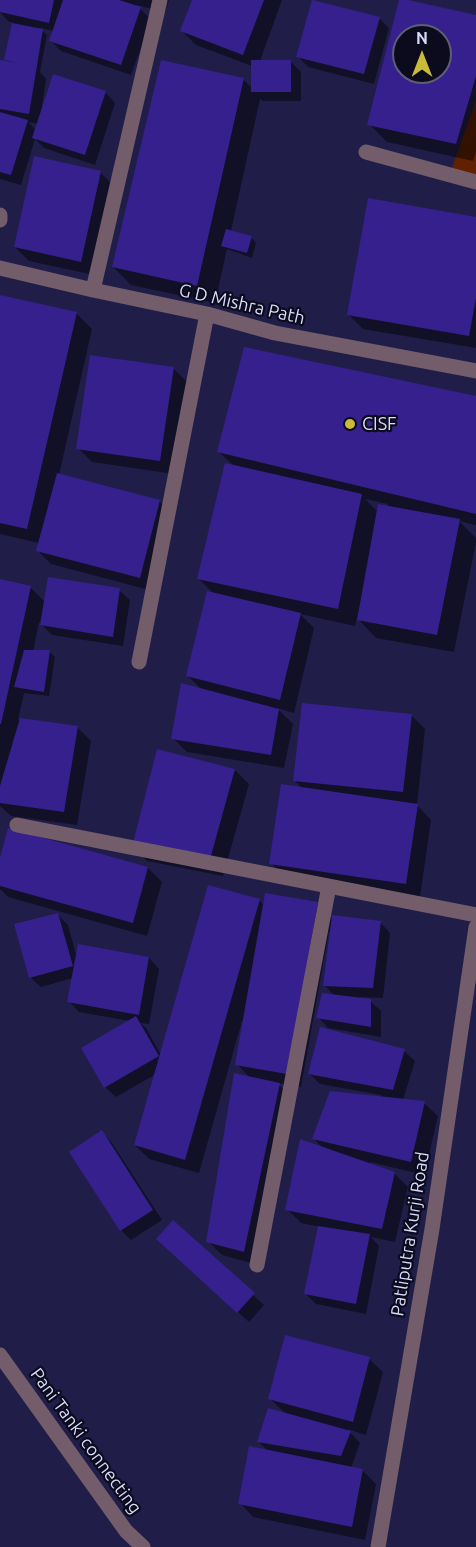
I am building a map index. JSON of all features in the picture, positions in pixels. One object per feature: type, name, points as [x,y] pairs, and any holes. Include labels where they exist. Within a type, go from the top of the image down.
[{"type":"street","points":[[93,290],[160,0]]},
{"type":"street","points":[[366,152],[476,182]]},
{"type":"street","name":"G D Mishra Path","points":[[0,268],[207,314],[275,333],[476,371]]},
{"type":"street","points":[[139,662],[207,314]]},
{"type":"street","points":[[17,825],[476,915]]},
{"type":"street","points":[[257,1265],[329,886]]},
{"type":"street","name":"Patliputra Kurji Road","points":[[378,1547],[432,1229],[476,927]]},
{"type":"street","name":"Pani Tanki connecting","points":[[0,1356],[105,1503],[126,1531],[143,1547]]},
{"type":"shaded area","points":[[476,100],[476,175],[452,168]]},
{"type":"building","points":[[0,0],[54,0],[49,23],[0,12]]},
{"type":"building","points":[[63,0],[119,0],[141,7],[121,65],[49,41]]},
{"type":"building","points":[[192,0],[264,0],[243,55],[180,31]]},
{"type":"building","points":[[312,0],[380,17],[364,74],[296,57]]},
{"type":"building","points":[[399,0],[476,15],[476,76],[456,144],[367,125],[392,27],[392,84],[452,84],[452,24],[393,24]]},
{"type":"building","points":[[12,23],[43,29],[29,114],[0,109],[0,60],[17,63],[4,60]]},
{"type":"building","points":[[161,60],[244,78],[197,286],[112,267]]},
{"type":"building","points":[[251,60],[291,60],[291,92],[251,92]]},
{"type":"building","points":[[53,74],[106,91],[85,155],[32,138]]},
{"type":"building","points":[[0,112],[28,120],[11,175],[0,172]]},
{"type":"building","points":[[34,156],[101,171],[81,262],[14,247]]},
{"type":"building","points":[[368,198],[476,217],[476,298],[469,336],[347,315]]},
{"type":"building","points":[[226,229],[252,236],[247,253],[221,246]]},
{"type":"building","points":[[0,295],[77,312],[27,529],[0,523]]},
{"type":"building","name":"CISF","points":[[244,347],[476,396],[476,514],[217,452]]},
{"type":"building","points":[[90,355],[174,367],[160,461],[76,449]]},
{"type":"building","points":[[225,463],[362,494],[338,609],[197,579]]},
{"type":"building","points":[[57,473],[160,500],[140,578],[36,551]]},
{"type":"building","points":[[378,504],[460,519],[437,635],[357,620]]},
{"type":"building","points":[[48,577],[120,588],[113,637],[40,625]]},
{"type":"building","points":[[0,579],[31,586],[1,724],[0,724]]},
{"type":"building","points":[[207,591],[301,613],[280,700],[186,676]]},
{"type":"building","points":[[24,650],[50,650],[44,692],[14,687]]},
{"type":"building","points":[[181,683],[279,709],[271,755],[171,739]]},
{"type":"building","points":[[302,703],[412,714],[403,792],[293,781]]},
{"type":"building","points":[[20,718],[78,726],[64,812],[0,803],[0,786]]},
{"type":"building","points":[[157,749],[235,769],[209,863],[132,847]]},
{"type":"building","points":[[281,784],[418,804],[406,884],[269,864]]},
{"type":"building","points":[[8,828],[148,867],[133,923],[0,886],[0,858]]},
{"type":"building","points":[[208,885],[260,899],[185,1160],[134,1145]]},
{"type":"building","points":[[265,893],[318,902],[287,1074],[235,1065]]},
{"type":"building","points":[[58,913],[73,966],[29,978],[14,924]]},
{"type":"building","points":[[332,915],[381,921],[373,988],[323,986]]},
{"type":"building","points":[[78,944],[149,957],[139,1015],[67,1002]]},
{"type":"building","points":[[322,993],[371,999],[371,1027],[316,1018]]},
{"type":"building","points":[[136,1016],[159,1056],[104,1088],[81,1048]]},
{"type":"building","points":[[320,1027],[405,1049],[393,1090],[308,1074]]},
{"type":"building","points":[[234,1073],[280,1083],[244,1252],[206,1242]]},
{"type":"building","points":[[330,1091],[425,1101],[411,1162],[312,1139]]},
{"type":"building","points":[[102,1130],[153,1210],[120,1231],[69,1152]]},
{"type":"building","points":[[300,1139],[395,1172],[382,1229],[285,1210]]},
{"type":"building","points":[[173,1220],[255,1293],[237,1313],[156,1239]]},
{"type":"building","points":[[318,1226],[370,1234],[356,1304],[304,1294]]},
{"type":"building","points":[[285,1335],[370,1357],[353,1422],[268,1399]]},
{"type":"building","points":[[268,1408],[351,1431],[341,1456],[257,1442]]},
{"type":"building","points":[[249,1446],[363,1469],[352,1527],[238,1504]]},
{"type":"place","name":"CISF","points":[[350,424]]}]
